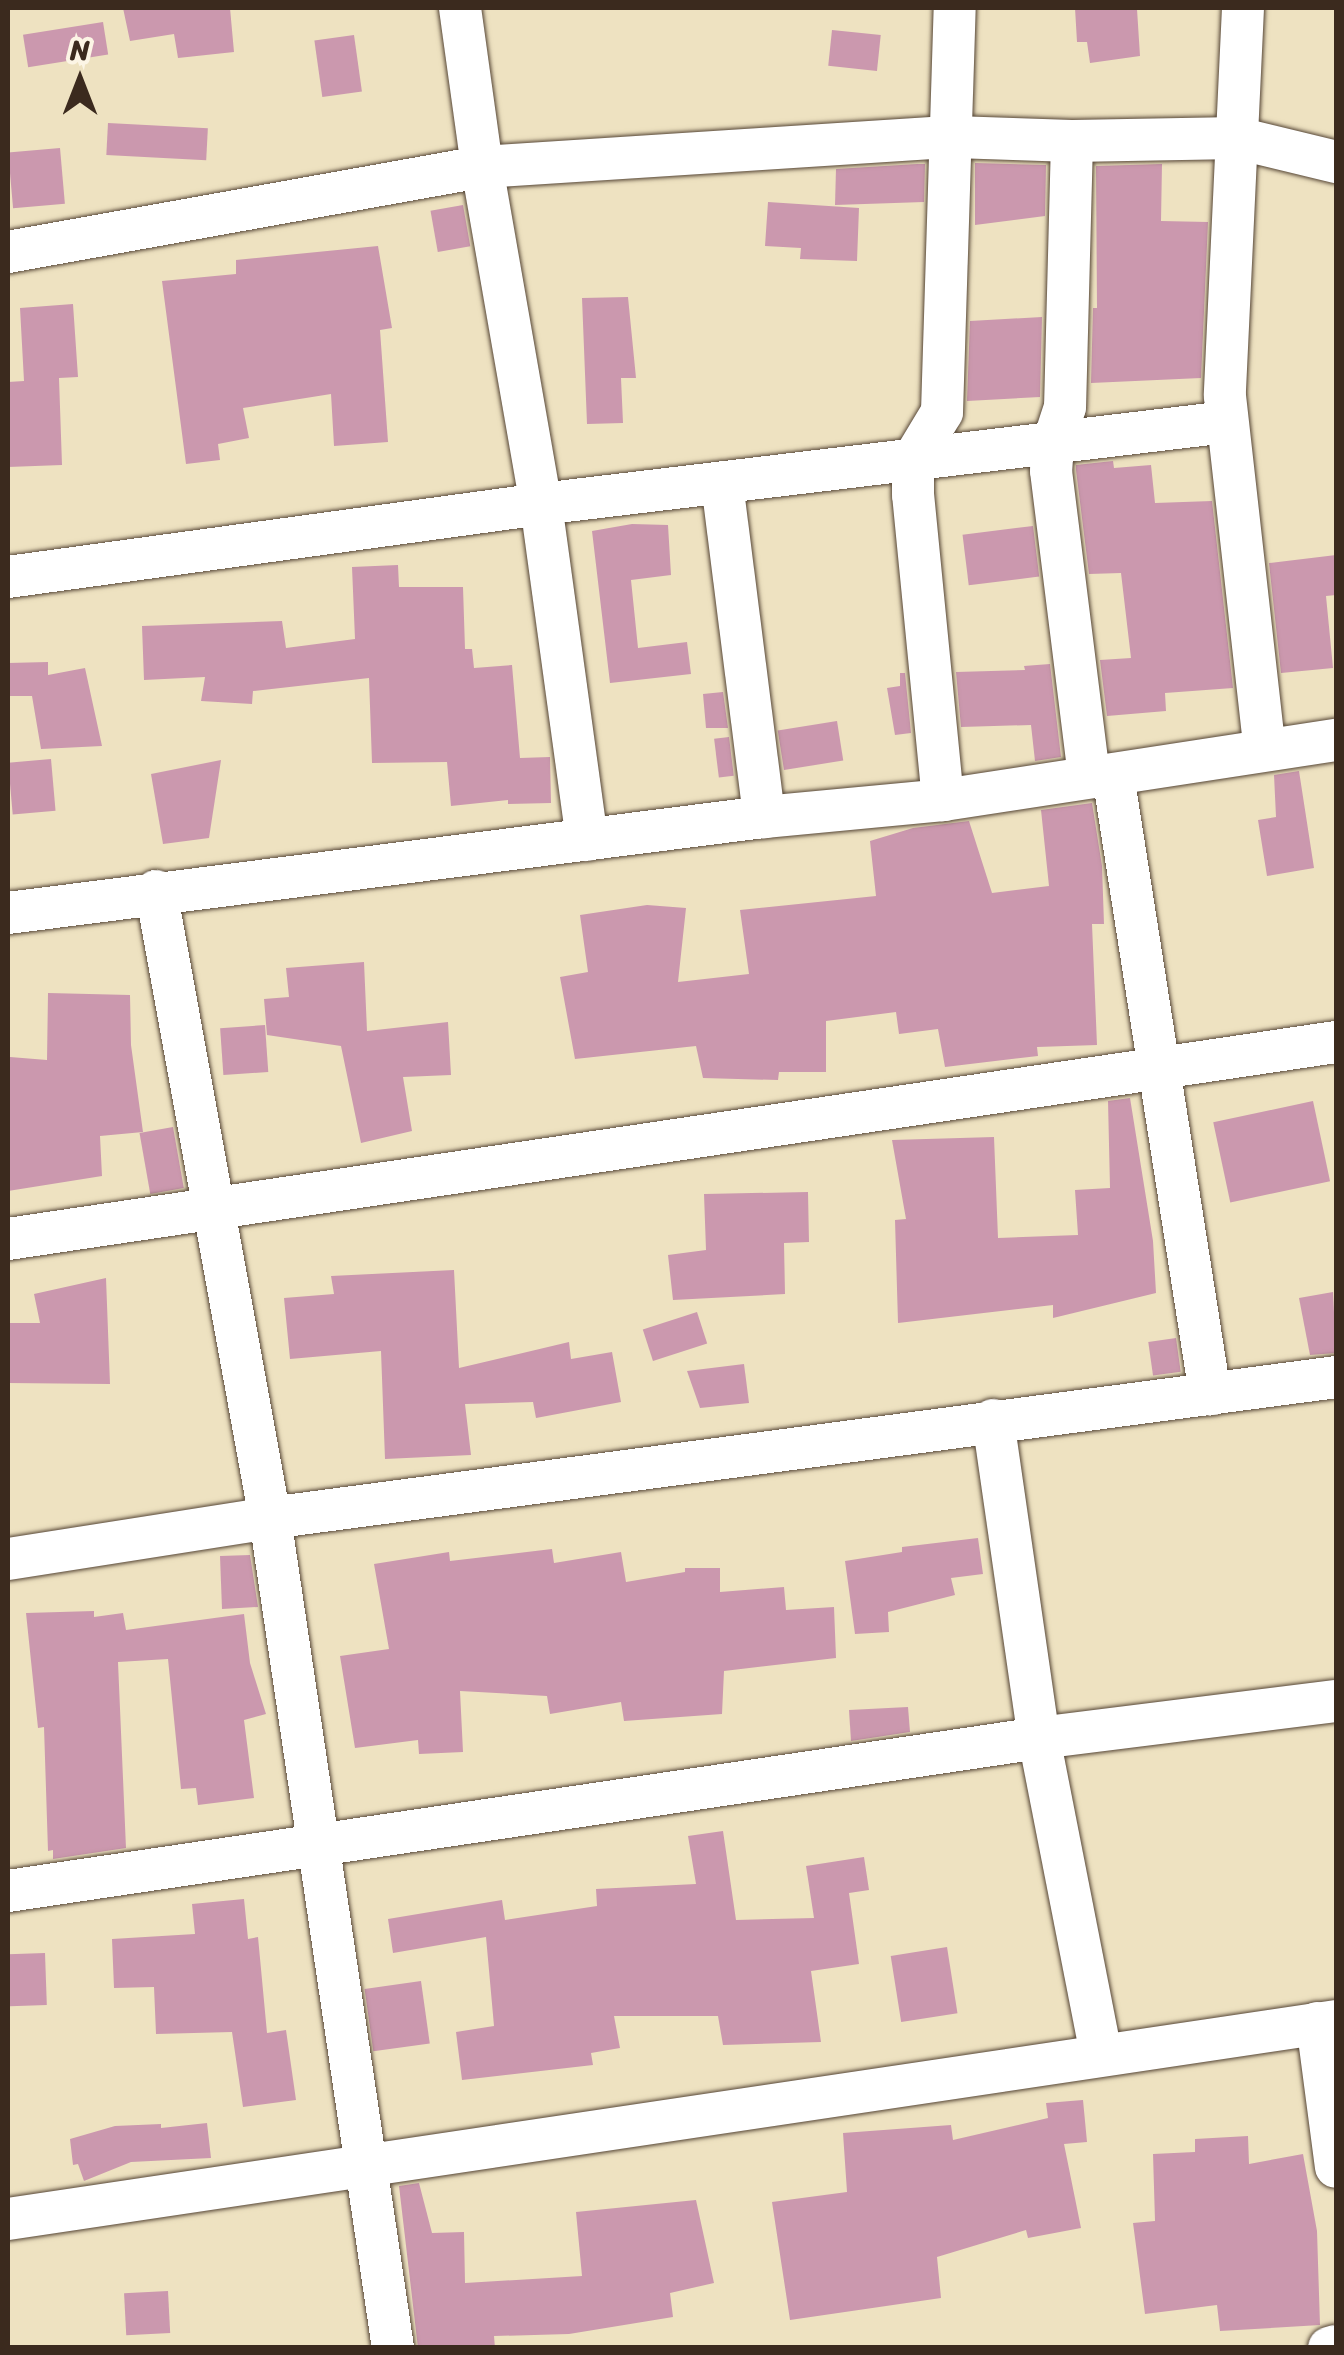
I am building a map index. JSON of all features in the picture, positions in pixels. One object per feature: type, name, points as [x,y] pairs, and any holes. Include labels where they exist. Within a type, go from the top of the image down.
[{"type":"street","points":[[460,8],[482,166],[541,504],[587,840]]},
{"type":"street","points":[[943,800],[912,494],[913,460],[942,412],[955,8]]},
{"type":"street","points":[[1243,8],[1227,422],[1265,750]]},
{"type":"street","points":[[8,252],[482,166],[951,137],[1072,141],[1237,138],[1336,162]]},
{"type":"street","points":[[1072,141],[1065,407],[1052,444],[1052,490],[1100,776],[1162,1067],[1210,1394]]},
{"type":"street","points":[[8,577],[541,504],[1227,422]]},
{"type":"street","points":[[722,483],[764,817]]},
{"type":"street","points":[[8,912],[764,817],[943,800],[1336,740]]},
{"type":"street","points":[[156,891],[270,1518],[393,2348]]},
{"type":"street","points":[[8,1239],[1336,1042]]},
{"type":"street","points":[[8,1560],[270,1518],[1336,1377]]},
{"type":"street","points":[[993,1420],[1039,1738],[1101,2054]]},
{"type":"street","points":[[8,1890],[1039,1738],[1336,1701]]},
{"type":"street","points":[[8,2218],[1327,2022],[1336,2167]]},
{"type":"building","points":[[123,8],[230,8],[234,52],[178,58],[174,34],[130,41]]},
{"type":"building","points":[[1075,8],[1137,9],[1140,56],[1090,63],[1087,42],[1077,42]]},
{"type":"building","points":[[103,22],[108,55],[28,67],[23,35]]},
{"type":"building","points":[[832,30],[881,35],[877,71],[828,66]]},
{"type":"building","points":[[354,35],[362,91],[322,97],[314,41]]},
{"type":"building","points":[[108,123],[208,128],[206,160],[106,155]]},
{"type":"building","points":[[60,148],[65,204],[13,208],[8,153]]},
{"type":"building","points":[[975,163],[1046,165],[1045,216],[975,225]]},
{"type":"building","points":[[925,164],[924,202],[835,205],[836,169]]},
{"type":"building","points":[[1162,164],[1161,221],[1208,222],[1201,378],[1091,383],[1093,308],[1097,308],[1096,166]]},
{"type":"building","points":[[768,202],[859,208],[857,261],[800,259],[801,248],[765,246]]},
{"type":"building","points":[[463,205],[470,246],[438,252],[431,211]]},
{"type":"building","points":[[378,246],[392,328],[380,330],[388,442],[334,446],[331,394],[243,408],[249,438],[218,444],[220,460],[186,464],[162,281],[236,274],[236,260]]},
{"type":"building","points":[[628,297],[636,378],[621,378],[623,423],[587,424],[582,298]]},
{"type":"building","points":[[73,304],[78,377],[59,378],[62,465],[8,467],[8,382],[24,381],[20,308]]},
{"type":"building","points":[[1042,317],[1040,397],[967,401],[970,321]]},
{"type":"building","points":[[1113,461],[1114,468],[1151,465],[1155,503],[1212,501],[1233,688],[1165,693],[1166,711],[1107,716],[1100,660],[1131,658],[1121,573],[1089,574],[1076,465]]},
{"type":"building","points":[[632,524],[668,525],[671,575],[631,580],[638,648],[687,642],[691,674],[610,683],[592,531]]},
{"type":"building","points":[[1033,526],[1039,577],[969,585],[963,535]]},
{"type":"building","points":[[1336,555],[1336,595],[1326,596],[1333,668],[1281,673],[1269,563]]},
{"type":"building","points":[[398,565],[399,587],[463,587],[465,649],[472,649],[474,668],[512,665],[520,758],[550,757],[551,803],[508,804],[508,800],[451,806],[447,762],[372,763],[369,678],[253,691],[252,704],[201,701],[205,677],[144,680],[142,626],[282,621],[286,648],[355,639],[352,567]]},
{"type":"building","points":[[48,662],[48,675],[85,668],[102,746],[41,749],[32,696],[8,696],[8,663]]},
{"type":"building","points":[[1050,664],[1061,757],[1035,761],[1031,725],[961,727],[956,672],[1025,670],[1024,666]]},
{"type":"building","points":[[900,673],[905,673],[911,733],[895,735],[887,688],[900,686]]},
{"type":"building","points":[[723,692],[728,728],[706,728],[703,694]]},
{"type":"building","points":[[837,721],[843,761],[784,770],[778,730]]},
{"type":"building","points":[[729,737],[734,776],[719,778],[714,739]]},
{"type":"building","points":[[51,759],[56,811],[13,815],[8,763]]},
{"type":"building","points":[[221,760],[209,838],[163,844],[151,774]]},
{"type":"building","points":[[1299,771],[1314,868],[1267,876],[1258,820],[1276,817],[1274,775]]},
{"type":"building","points":[[1092,803],[1102,866],[1104,924],[1092,924],[1097,1045],[1037,1047],[1038,1056],[945,1067],[938,1029],[899,1034],[896,1012],[826,1021],[826,1072],[779,1072],[778,1080],[703,1078],[696,1046],[575,1059],[560,977],[588,972],[580,915],[647,905],[686,908],[678,982],[749,974],[740,910],[876,896],[870,841],[913,828],[969,821],[992,893],[1049,886],[1041,810]]},
{"type":"building","points":[[364,962],[367,1031],[448,1022],[451,1075],[403,1077],[412,1131],[361,1143],[341,1046],[267,1035],[264,999],[289,997],[286,968]]},
{"type":"building","points":[[48,993],[130,995],[131,1045],[143,1132],[100,1136],[102,1176],[8,1191],[10,1057],[47,1060]]},
{"type":"building","points":[[265,1025],[268,1072],[223,1075],[220,1028]]},
{"type":"building","points":[[1130,1098],[1153,1241],[1156,1293],[1053,1318],[1053,1305],[898,1323],[895,1220],[906,1219],[892,1140],[994,1137],[998,1238],[1078,1235],[1075,1190],[1110,1188],[1108,1101]]},
{"type":"building","points":[[1313,1101],[1330,1181],[1230,1202],[1213,1122]]},
{"type":"building","points":[[173,1127],[184,1188],[150,1194],[140,1133]]},
{"type":"building","points":[[808,1192],[809,1242],[784,1243],[785,1294],[673,1300],[668,1255],[706,1250],[704,1194]]},
{"type":"building","points":[[454,1270],[459,1368],[569,1342],[571,1359],[612,1352],[621,1402],[536,1418],[533,1402],[465,1404],[471,1455],[385,1459],[381,1351],[290,1359],[284,1298],[334,1294],[331,1276]]},
{"type":"building","points":[[106,1278],[110,1384],[8,1383],[8,1323],[40,1323],[34,1294]]},
{"type":"building","points":[[1333,1292],[1336,1353],[1310,1355],[1299,1298]]},
{"type":"building","points":[[697,1312],[707,1343],[653,1361],[643,1330]]},
{"type":"building","points":[[1176,1338],[1181,1372],[1153,1376],[1148,1342]]},
{"type":"building","points":[[744,1364],[749,1403],[700,1408],[687,1371]]},
{"type":"building","points":[[978,1538],[983,1574],[951,1578],[955,1595],[888,1612],[889,1632],[855,1634],[845,1561],[902,1552],[902,1547]]},
{"type":"building","points":[[552,1549],[554,1563],[621,1552],[626,1582],[685,1572],[685,1568],[720,1568],[720,1592],[784,1587],[786,1610],[834,1607],[836,1658],[724,1671],[722,1714],[624,1721],[621,1702],[550,1714],[547,1696],[460,1691],[463,1752],[419,1754],[418,1740],[355,1748],[340,1656],[389,1649],[374,1564],[449,1552],[450,1561]]},
{"type":"building","points":[[250,1555],[258,1607],[222,1609],[220,1556]]},
{"type":"building","points":[[94,1611],[94,1617],[123,1613],[126,1630],[244,1614],[250,1663],[266,1714],[244,1720],[254,1798],[198,1805],[196,1788],[181,1789],[168,1659],[118,1662],[126,1848],[53,1859],[53,1850],[48,1851],[44,1727],[38,1728],[26,1613]]},
{"type":"building","points":[[908,1707],[910,1732],[851,1741],[849,1710]]},
{"type":"building","points":[[723,1831],[736,1920],[814,1918],[806,1866],[864,1857],[869,1890],[849,1893],[859,1964],[811,1971],[821,2042],[723,2045],[718,2016],[614,2016],[620,2048],[591,2053],[593,2065],[462,2080],[456,2032],[494,2026],[486,1937],[393,1953],[388,1919],[502,1900],[505,1920],[597,1906],[596,1889],[696,1884],[688,1836]]},
{"type":"building","points":[[244,1899],[248,1939],[258,1937],[267,2033],[286,2030],[296,2100],[243,2107],[232,2032],[156,2034],[154,1987],[114,1988],[112,1939],[195,1934],[192,1904]]},
{"type":"building","points":[[947,1947],[957,2013],[901,2022],[891,1956]]},
{"type":"building","points":[[45,1953],[47,2005],[10,2006],[8,1954]]},
{"type":"building","points":[[421,1981],[430,2043],[373,2051],[365,1989]]},
{"type":"building","points":[[1083,2100],[1087,2142],[1064,2144],[1081,2228],[1028,2238],[1026,2230],[937,2257],[941,2298],[790,2320],[772,2202],[847,2192],[843,2133],[951,2125],[953,2140],[1048,2118],[1046,2103]]},
{"type":"building","points":[[207,2123],[211,2158],[131,2162],[84,2181],[78,2164],[73,2165],[70,2139],[115,2126],[161,2124],[161,2128]]},
{"type":"building","points":[[1248,2136],[1249,2164],[1303,2154],[1317,2231],[1320,2325],[1220,2331],[1217,2305],[1145,2314],[1133,2223],[1155,2221],[1153,2154],[1195,2152],[1195,2139]]},
{"type":"building","points":[[419,2183],[432,2233],[464,2232],[465,2283],[582,2276],[576,2212],[696,2200],[714,2283],[670,2293],[673,2317],[569,2334],[494,2336],[495,2348],[418,2348],[399,2186]]},
{"type":"building","points":[[168,2291],[170,2333],[126,2335],[124,2293]]}]
